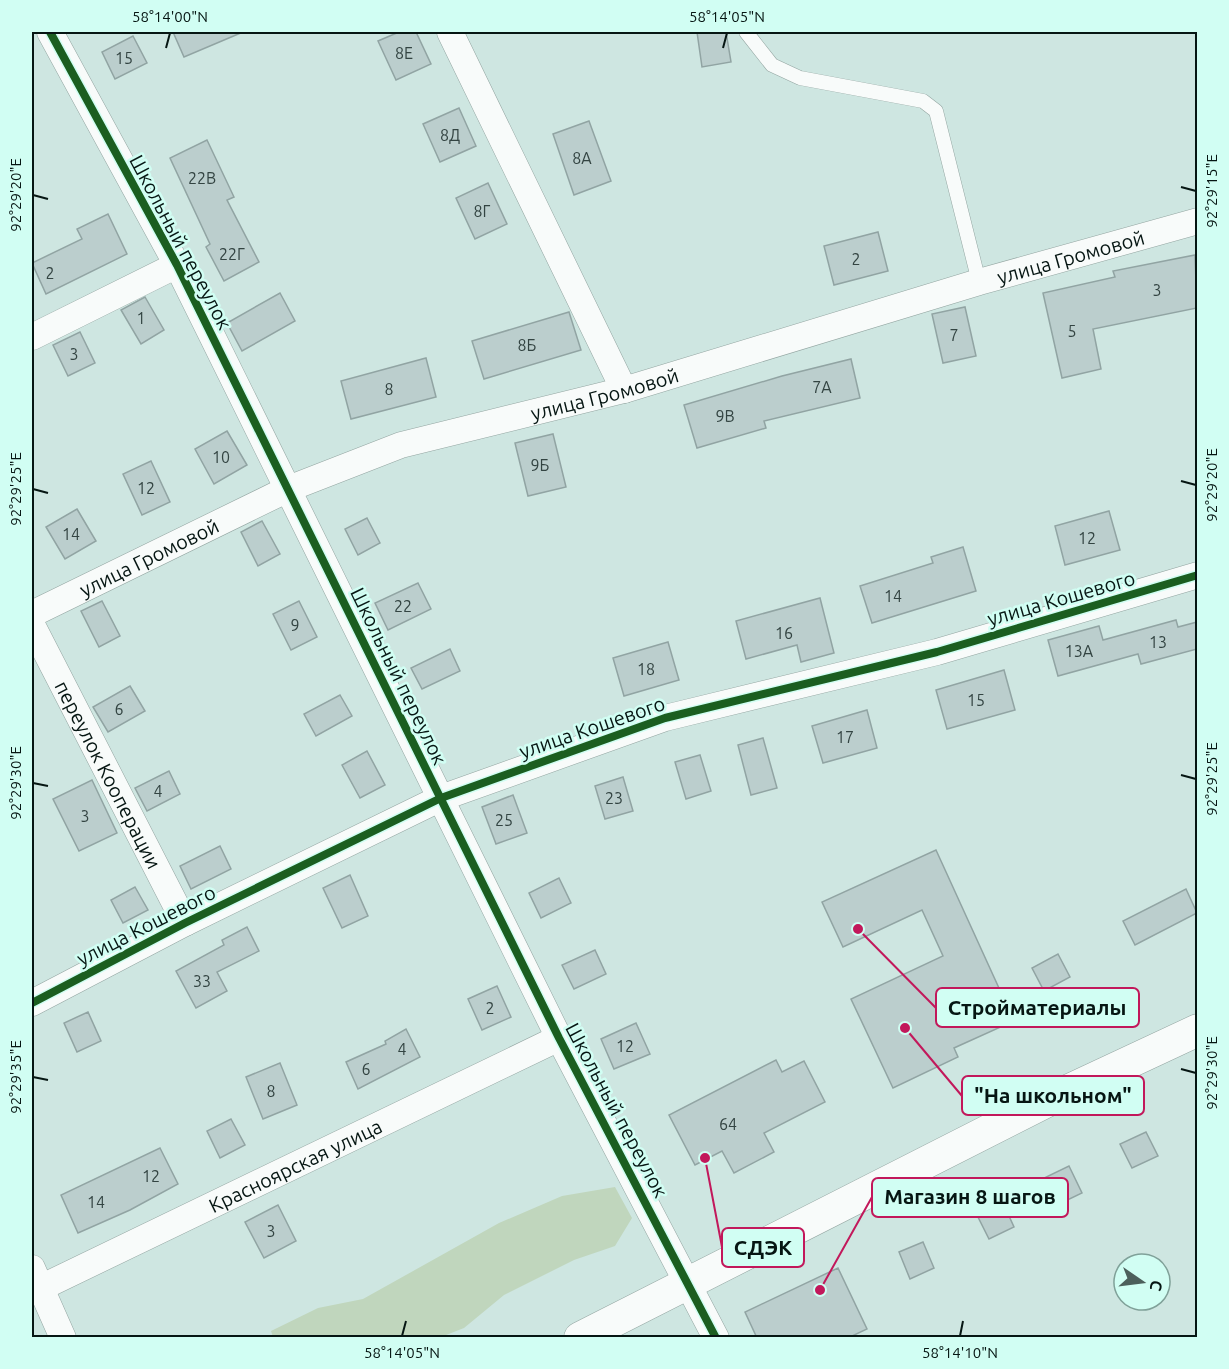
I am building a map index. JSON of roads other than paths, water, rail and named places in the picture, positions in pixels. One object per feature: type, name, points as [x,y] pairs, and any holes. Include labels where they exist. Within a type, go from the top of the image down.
[{"type":"street","name":"Школьный переулок","points":[[50,32],[177,265],[559,1038],[690,1284],[716,1338]]},
{"type":"street","points":[[450,32],[624,390]]},
{"type":"street","name":"улица Громовой","points":[[32,614],[288,489],[401,445],[624,390],[980,282],[1197,221]]},
{"type":"street","points":[[32,337],[177,265]]},
{"type":"street","name":"улица Кошевого","points":[[32,1003],[185,923],[441,798],[665,718],[937,652],[1197,575]]},
{"type":"street","name":"переулок Кооперации","points":[[32,625],[185,923]]},
{"type":"street","points":[[580,1338],[1061,1094],[1197,1030]]},
{"type":"street","name":"Красноярская улица","points":[[34,1283],[559,1038]]},
{"type":"street","points":[[34,1283],[63,1338]]},
{"type":"lane","points":[[746,32],[772,65],[800,78],[923,101],[936,111],[980,282]]},
{"type":"place","name":"Стройматериалы","points":[[858,929]]},
{"type":"place","name":"\"На школьном\"","points":[[905,1028]]},
{"type":"place","name":"СДЭК","points":[[705,1158]]},
{"type":"place","name":"Магазин 8 шагов","points":[[820,1290]]}]
